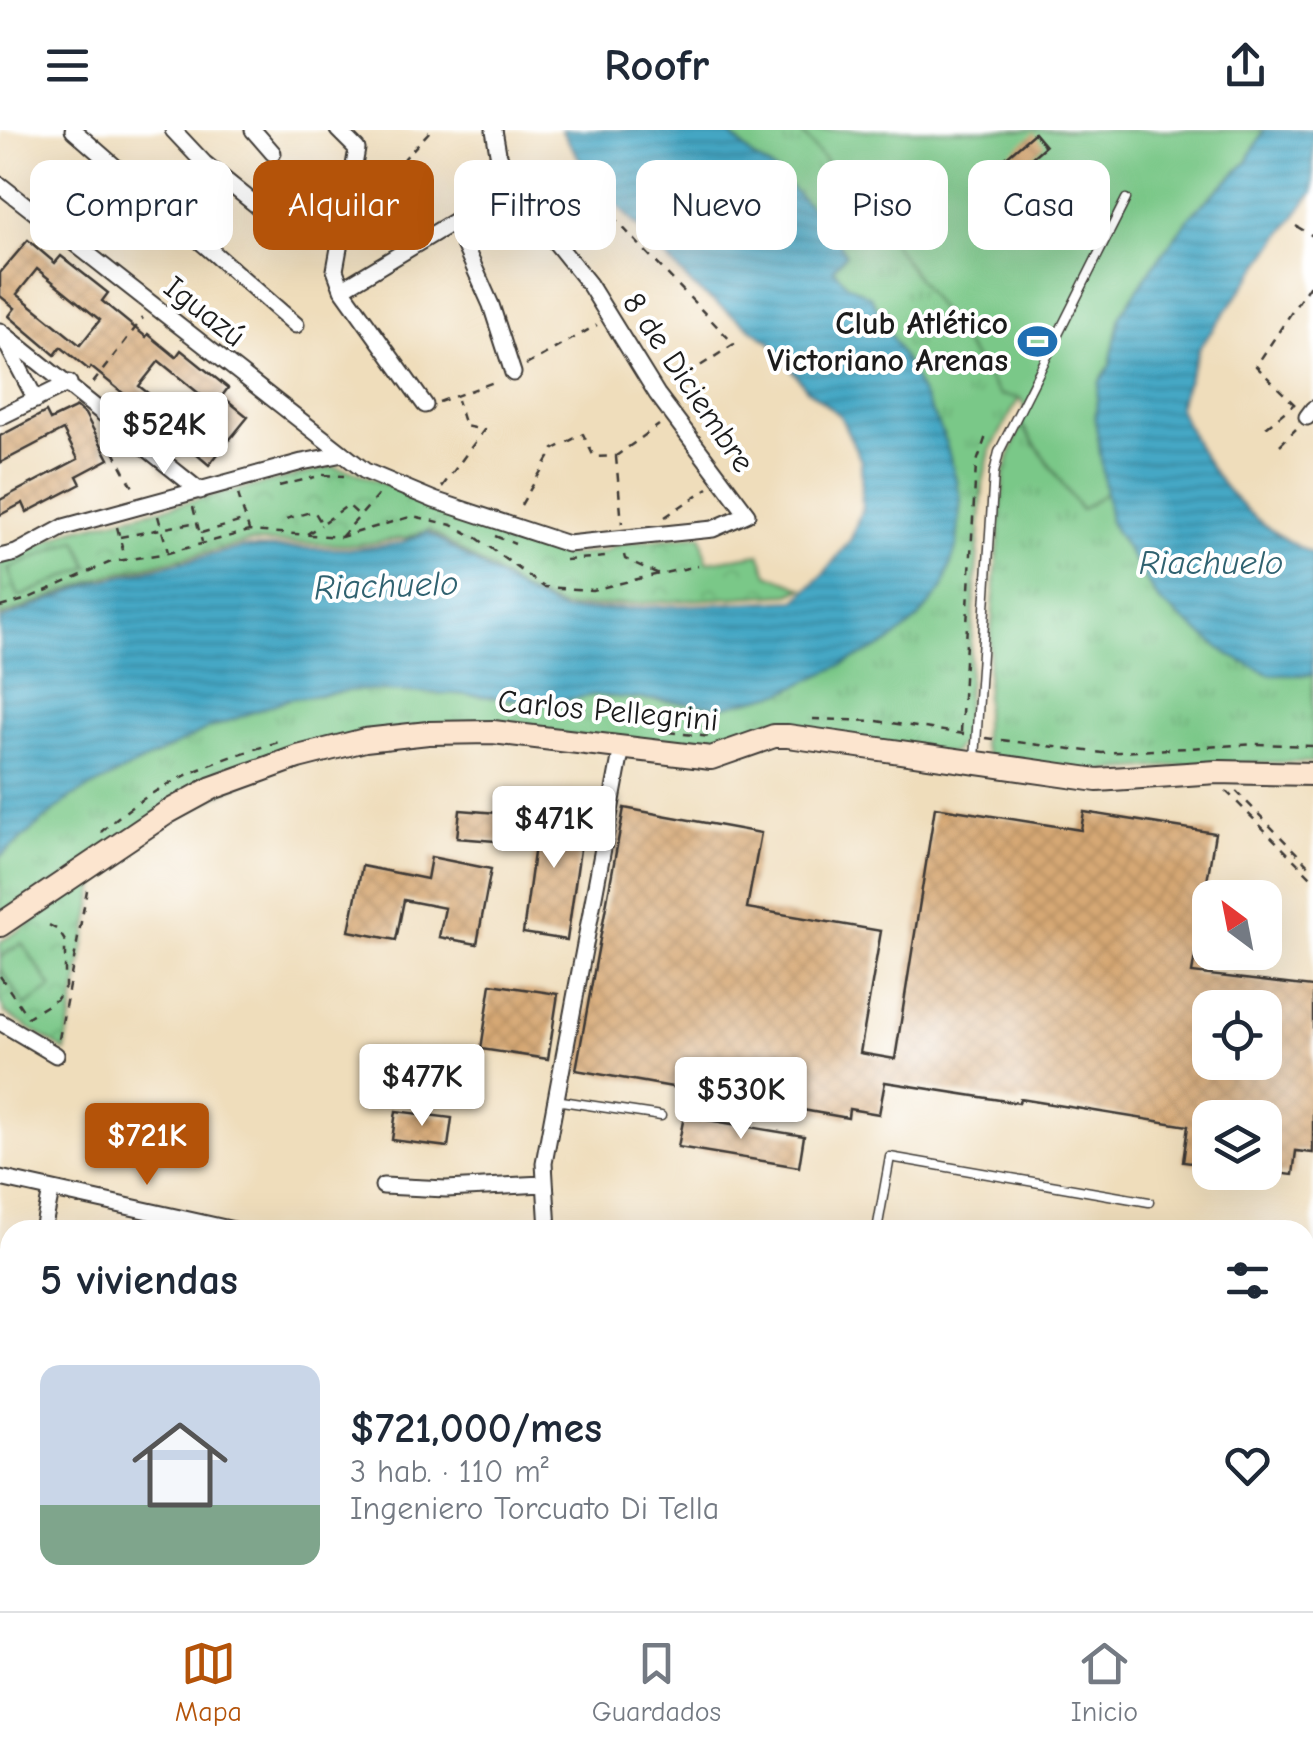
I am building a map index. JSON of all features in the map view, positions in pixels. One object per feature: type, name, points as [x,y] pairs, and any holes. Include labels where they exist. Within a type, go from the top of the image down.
[{"type":"street","points":[[73,130],[296,325]]},
{"type":"street","points":[[173,130],[204,162],[253,202]]},
{"type":"street","points":[[253,130],[272,153]]},
{"type":"street","name":"8 de Diciembre","points":[[494,130],[501,160]]},
{"type":"street","points":[[342,132],[357,149],[335,270],[342,289],[425,405]]},
{"type":"street","points":[[0,210],[6,190]]},
{"type":"street","name":"Iguazú","points":[[6,190],[343,454],[390,482],[568,544],[623,543],[714,529],[747,514]]},
{"type":"street","points":[[342,289],[454,222]]},
{"type":"street","points":[[466,250],[491,305],[512,373]]},
{"type":"street","name":"8 de Diciembre","points":[[560,250],[612,317],[672,416],[747,514]]},
{"type":"street","points":[[36,400],[0,332],[83,395],[195,492]]},
{"type":"street","points":[[0,417],[69,384]]},
{"type":"street","points":[[0,557],[64,528],[343,454]]},
{"type":"street","name":"Carlos Pellegrini","points":[[0,925],[168,812],[225,783],[298,756],[365,740],[428,733],[493,732],[711,758],[723,757],[774,736],[788,736],[1098,780],[1212,772],[1313,774]]},
{"type":"street","points":[[544,1220],[543,1184],[555,1100],[622,748]]},
{"type":"street","points":[[4,1025],[56,1055]]},
{"type":"street","points":[[0,1178],[188,1220]]},
{"type":"street","points":[[383,1186],[446,1190],[543,1184]]},
{"type":"street","points":[[45,1220],[50,1190]]},
{"type":"lane","points":[[974,763],[994,472],[999,452],[1126,200]]},
{"type":"lane","points":[[555,1100],[660,1116]]},
{"type":"lane","points":[[880,1220],[890,1157],[1150,1202]]},
{"type":"path","points":[[403,160],[432,130]]},
{"type":"path","points":[[616,220],[734,344],[657,394]]},
{"type":"path","points":[[1296,226],[1313,236]]},
{"type":"path","points":[[1266,427],[1294,404],[1256,366],[1313,280]]},
{"type":"path","points":[[83,395],[154,305]]},
{"type":"path","points":[[425,405],[456,398],[512,373],[612,317]]},
{"type":"path","points":[[434,500],[484,430],[465,426],[456,398]]},
{"type":"path","points":[[1280,444],[1310,413]]},
{"type":"path","points":[[520,505],[554,449],[583,434],[594,457],[616,456],[672,416]]},
{"type":"path","points":[[100,427],[161,527],[168,553]]},
{"type":"path","points":[[961,734],[976,465],[988,433]]},
{"type":"path","points":[[616,456],[624,559],[659,574]]},
{"type":"path","points":[[272,487],[323,474],[351,477]]},
{"type":"path","points":[[651,520],[666,517],[721,478]]},
{"type":"path","points":[[234,481],[249,531]]},
{"type":"path","points":[[341,537],[390,482]]},
{"type":"path","points":[[195,492],[196,522],[202,544]]},
{"type":"path","points":[[306,535],[348,505],[360,516]]},
{"type":"path","points":[[286,519],[314,510],[322,524]]},
{"type":"path","points":[[0,607],[111,562],[168,553],[249,531],[341,537],[413,516],[452,524],[478,538],[544,587],[592,590],[698,566]]},
{"type":"path","points":[[199,533],[246,520]]},
{"type":"path","points":[[125,559],[116,526],[130,522]]},
{"type":"path","points":[[120,538],[196,522]]},
{"type":"path","points":[[489,530],[496,538],[515,544]]},
{"type":"path","points":[[552,556],[570,562],[606,557],[623,543]]},
{"type":"path","points":[[1212,772],[1313,870]]},
{"type":"path","points":[[1212,772],[1313,879]]},
{"type":"path","points":[[56,1055],[88,887],[72,898]]},
{"type":"path","points":[[4,1025],[28,1017],[57,999],[67,987],[65,941],[58,930],[41,920]]},
{"type":"path","points":[[0,976],[28,1017]]},
{"type":"green space","points":[[726,130],[799,130],[825,160],[817,160],[817,242],[797,208],[797,160],[754,158]]},
{"type":"green space","name":"Club Atlético Victoriano Arenas","points":[[799,130],[1264,130],[1246,163],[1194,212],[1120,316],[1110,365],[1099,383],[1095,419],[1107,492],[1081,510],[1021,424],[1025,406],[1020,398],[1000,395],[897,250],[948,250],[948,160],[825,160]]},
{"type":"green space","points":[[822,250],[901,250],[1020,397],[990,451],[983,483],[964,739],[952,754],[807,733],[721,752],[492,728],[298,752],[0,913],[0,857],[70,798],[210,728],[288,699],[355,690],[552,703],[593,695],[725,706],[784,692],[834,668],[944,436],[871,298],[848,285]]},
{"type":"green space","points":[[1021,424],[1080,509],[1107,492],[1110,522],[1159,601],[1313,675],[1313,762],[1218,763],[1093,772],[989,759],[982,744],[1004,472]]},
{"type":"green space","points":[[333,467],[494,527],[504,536],[568,556],[604,552],[618,544],[701,535],[707,562],[760,554],[768,574],[803,588],[790,594],[563,608],[525,592],[429,530],[357,545],[249,542],[103,577],[0,617],[0,563],[72,530]]},
{"type":"green space","points":[[77,540],[89,567],[19,597],[8,569]]},
{"type":"green space","points":[[96,875],[65,1051],[5,1013],[0,1002],[0,942]]},
{"type":"green space","points":[[22,943],[52,988],[25,1006],[0,968],[0,958]]},
{"type":"water","name":"Riachuelo","points":[[561,130],[726,130],[757,160],[636,160],[636,226],[616,204],[616,160],[580,160]]},
{"type":"water","name":"Riachuelo","points":[[1264,130],[1313,130],[1313,192],[1200,347],[1178,406],[1202,454],[1230,494],[1267,527],[1313,554],[1313,675],[1271,675],[1230,656],[1159,601],[1110,522],[1095,419],[1099,383],[1110,365],[1120,316],[1194,212],[1246,163]]},
{"type":"water","name":"Riachuelo","points":[[797,193],[817,214],[817,250],[843,250],[846,254],[833,269],[848,285],[871,297],[944,436],[961,498],[957,545],[943,588],[918,619],[887,644],[784,692],[725,706],[593,695],[552,703],[355,690],[288,699],[210,728],[70,798],[0,857],[0,620],[96,582],[244,547],[354,549],[401,543],[427,532],[525,594],[563,611],[796,600],[822,576],[851,539],[862,508],[861,461],[840,416],[807,389],[770,342],[695,288],[659,250],[797,250]]},
{"type":"building","points":[[1034,133],[1045,146],[1029,160],[1003,160]]},
{"type":"building","points":[[28,240],[30,250],[40,250],[55,263],[61,256],[108,293],[102,301],[146,337],[148,334],[176,357],[181,350],[228,388],[222,396],[248,417],[209,465],[182,442],[175,449],[129,411],[135,403],[91,367],[89,370],[61,347],[55,355],[9,316],[15,308],[0,296],[0,273]],"holes":[[[37,269],[100,320],[80,345],[17,294]],[[159,361],[223,413],[203,437],[139,386]]]},
{"type":"building","points":[[77,407],[85,414],[109,459],[77,476],[81,484],[27,512],[23,503],[0,515],[0,500],[78,459],[63,430],[0,463],[0,436],[46,412],[50,420]]},
{"type":"building","points":[[541,802],[586,808],[567,940],[523,933]]},
{"type":"building","points":[[935,807],[1081,830],[1084,812],[1215,833],[1207,880],[1192,880],[1192,973],[1313,987],[1313,1153],[1296,1151],[1293,1175],[1282,1174],[1282,1100],[1192,1100],[1192,1163],[1183,1162],[1188,1126],[1020,1099],[1019,1103],[885,1082],[879,1114],[849,1109],[848,1118],[576,1070],[624,808],[761,833],[747,908],[881,931],[860,1053],[895,1059]]},
{"type":"building","points":[[460,810],[510,814],[508,842],[457,838]]},
{"type":"building","points":[[431,857],[491,869],[477,944],[439,937],[445,908],[404,900],[396,940],[349,931],[362,866],[427,879]]},
{"type":"building","points":[[491,984],[558,994],[548,1059],[481,1049]]},
{"type":"building","points":[[396,1111],[452,1118],[448,1147],[392,1140]]},
{"type":"building","points":[[684,1116],[804,1136],[799,1167],[678,1147]]},
{"type":"place","name":"Club Atlético Victoriano Arenas","points":[[1038,341]]}]
